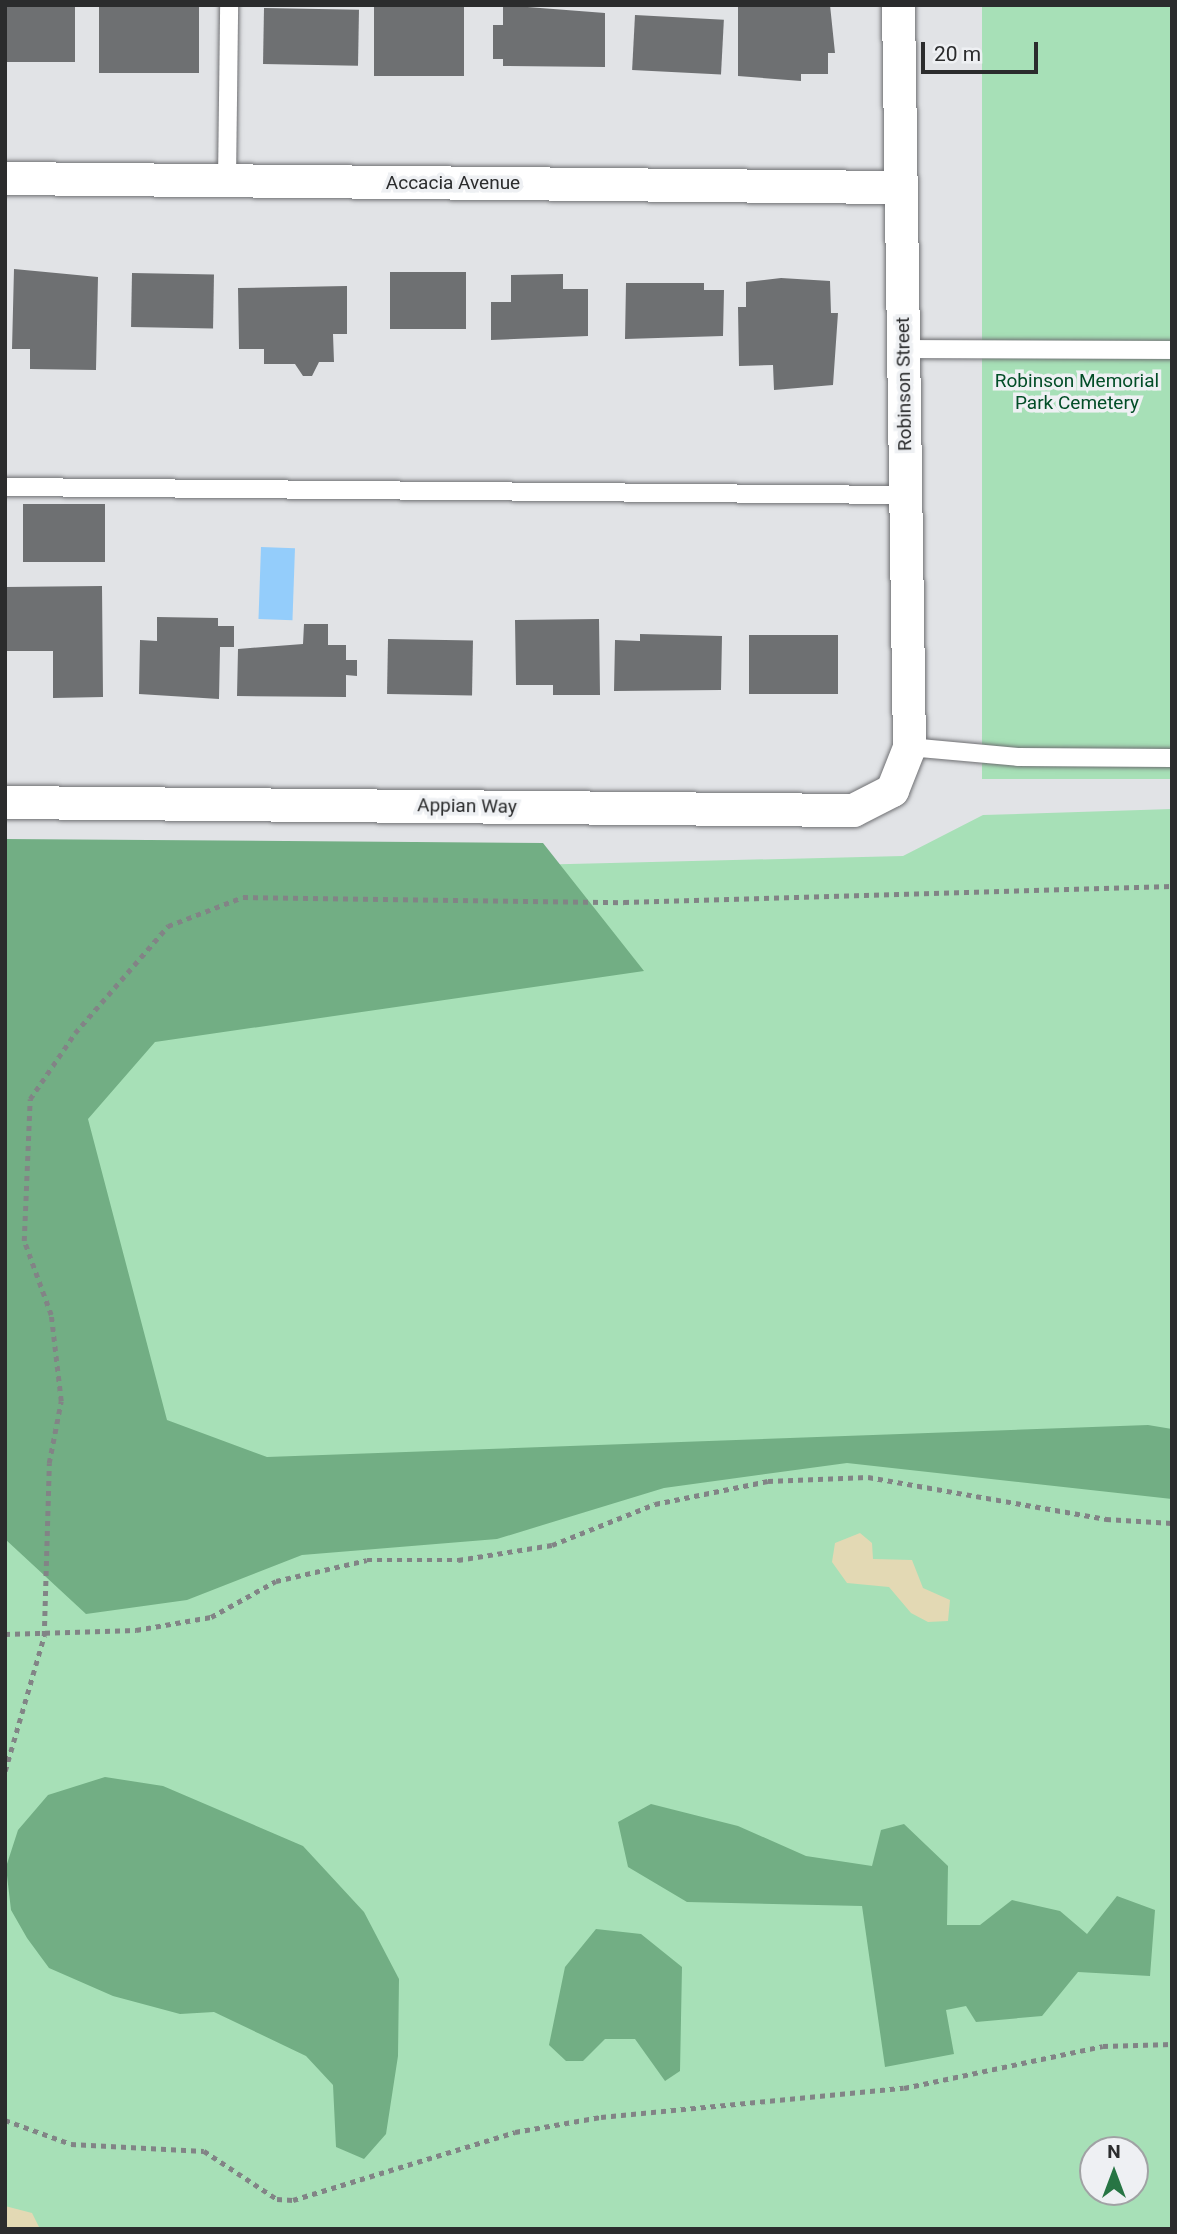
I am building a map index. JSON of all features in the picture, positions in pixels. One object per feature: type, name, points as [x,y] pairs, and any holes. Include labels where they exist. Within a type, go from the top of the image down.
[{"type":"street","name":"Robinson Street","points":[[898,5],[907,495],[907,755]]},
{"type":"street","name":"Accacia Avenue","points":[[5,178],[900,187]]},
{"type":"street","name":"Appian Way","points":[[5,802],[853,810],[892,789],[907,755]]},
{"type":"lane","points":[[227,181],[229,5]]},
{"type":"lane","points":[[904,349],[1172,350]]},
{"type":"lane","points":[[5,487],[907,495]]},
{"type":"lane","points":[[907,755],[1172,758]]},
{"type":"path","points":[[5,1771],[44,1636],[49,1464],[61,1401],[51,1315],[24,1241],[30,1099],[75,1032],[167,926],[243,897],[624,902],[1172,886]]},
{"type":"path","points":[[5,1634],[44,1636],[211,1617],[276,1581],[367,1560],[458,1560],[552,1545],[655,1504],[768,1480],[868,1477],[1106,1519],[1172,1523]]},
{"type":"path","points":[[5,2120],[71,2144],[204,2151],[277,2199],[293,2200],[515,2132],[601,2116],[904,2088],[1103,2046],[1172,2044]]},
{"type":"green space","name":"Robinson Memorial Park Cemetery","points":[[982,5],[1172,5],[1172,779],[982,779]]},
{"type":"green space","points":[[1172,809],[1172,2229],[5,2229],[5,1006],[360,869],[903,856],[983,815]]},
{"type":"green space","points":[[5,839],[543,843],[644,971],[155,1042],[88,1119],[167,1420],[267,1457],[1148,1425],[1172,1429],[1172,1499],[847,1463],[664,1488],[497,1539],[302,1555],[187,1600],[86,1614],[5,1539]]},
{"type":"green space","points":[[105,1777],[163,1786],[303,1846],[364,1912],[399,1979],[398,2056],[386,2134],[364,2159],[336,2147],[333,2085],[306,2056],[214,2012],[180,2014],[113,1996],[49,1968],[27,1938],[11,1910],[6,1867],[18,1830],[48,1795]]},
{"type":"green space","points":[[651,1804],[738,1826],[806,1856],[872,1866],[881,1830],[904,1824],[948,1866],[947,1925],[980,1925],[1012,1900],[1060,1911],[1087,1934],[1117,1896],[1155,1910],[1150,1976],[1078,1972],[1042,2016],[976,2022],[966,2006],[946,2010],[954,2054],[885,2067],[862,1906],[687,1902],[628,1867],[618,1822]]},
{"type":"green space","points":[[596,1929],[641,1934],[682,1967],[680,2071],[665,2081],[635,2039],[605,2039],[583,2061],[566,2061],[549,2045],[565,1967]]},
{"type":"sand","points":[[860,1533],[872,1543],[873,1559],[912,1560],[923,1588],[950,1600],[948,1621],[928,1622],[911,1613],[889,1587],[847,1583],[832,1562],[835,1543]]},
{"type":"sand","points":[[5,2206],[32,2213],[40,2229],[5,2229]]},
{"type":"water","points":[[261,547],[295,548],[292,620],[258,619]]},
{"type":"building","points":[[99,5],[199,5],[199,73],[99,73]]},
{"type":"building","points":[[374,5],[464,5],[464,76],[374,76]]},
{"type":"building","points":[[503,5],[605,13],[605,67],[503,66],[503,59],[493,59],[493,25],[503,25]]},
{"type":"building","points":[[738,5],[830,5],[835,53],[828,53],[828,74],[801,74],[801,81],[738,76]]},
{"type":"building","points":[[5,7],[75,7],[75,62],[5,62]]},
{"type":"building","points":[[264,8],[359,10],[358,66],[263,64]]},
{"type":"building","points":[[635,15],[724,20],[721,75],[632,70]]},
{"type":"building","points":[[14,269],[98,277],[96,370],[30,369],[30,349],[12,349]]},
{"type":"building","points":[[390,272],[466,272],[466,329],[390,329]]},
{"type":"building","points":[[132,273],[214,274],[213,328],[131,327]]},
{"type":"building","points":[[563,274],[563,289],[588,289],[588,336],[491,340],[491,302],[511,302],[511,275]]},
{"type":"building","points":[[781,278],[830,281],[831,313],[838,313],[833,385],[774,390],[773,365],[739,366],[738,307],[746,307],[746,282]]},
{"type":"building","points":[[626,283],[704,283],[704,290],[724,290],[723,336],[625,339]]},
{"type":"building","points":[[347,286],[347,334],[333,334],[334,362],[319,362],[312,376],[303,376],[295,364],[264,364],[264,349],[239,349],[238,288]]},
{"type":"building","points":[[23,504],[105,504],[105,562],[23,562]]},
{"type":"building","points":[[102,586],[103,697],[53,698],[53,651],[5,651],[5,587]]},
{"type":"building","points":[[157,617],[218,618],[218,626],[234,626],[234,647],[220,647],[219,699],[139,694],[140,640],[157,641]]},
{"type":"building","points":[[599,619],[600,695],[553,695],[553,685],[516,685],[515,620]]},
{"type":"building","points":[[304,624],[328,624],[328,645],[346,645],[346,660],[357,660],[357,676],[346,675],[346,697],[237,696],[238,649],[303,644]]},
{"type":"building","points":[[640,634],[722,636],[721,690],[614,691],[615,640],[640,641]]},
{"type":"building","points":[[749,635],[838,635],[838,694],[749,694]]},
{"type":"building","points":[[388,639],[473,640],[472,695],[387,694]]}]
